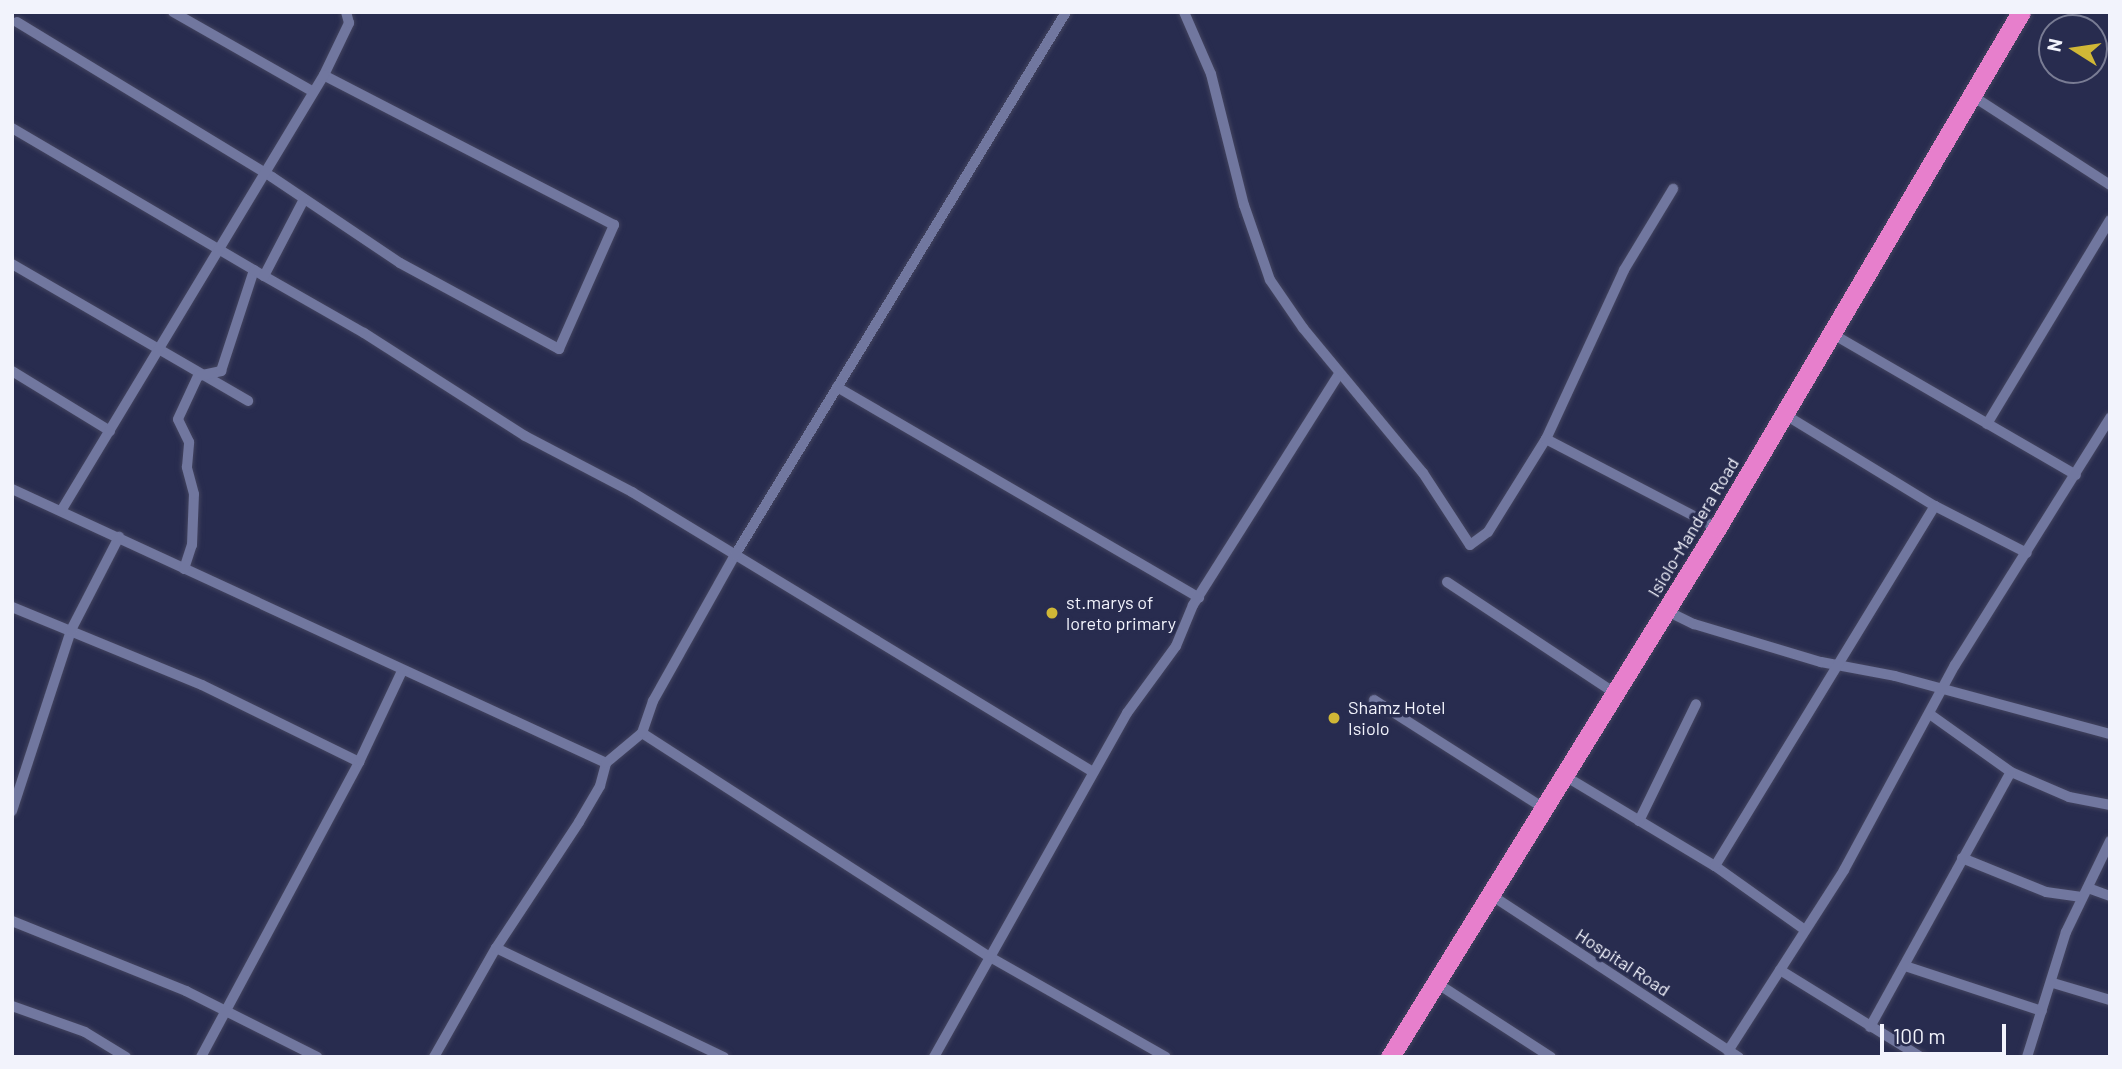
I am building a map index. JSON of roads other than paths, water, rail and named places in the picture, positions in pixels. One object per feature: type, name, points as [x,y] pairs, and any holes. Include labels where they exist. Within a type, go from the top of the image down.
[{"type":"highway","name":"Isiolo-Mandera Road","points":[[1390,1057],[1667,611],[2021,12]]},
{"type":"street","points":[[173,12],[312,92]]},
{"type":"street","points":[[61,511],[324,75],[349,23],[346,12]]},
{"type":"street","points":[[434,1057],[496,948],[579,822],[600,786],[606,763],[642,733],[653,701],[735,555],[1066,12]]},
{"type":"street","points":[[1184,12],[1212,74],[1247,215],[1270,280],[1286,307],[1339,374],[1423,473],[1470,545],[1488,531],[1546,439],[1624,270],[1673,189]]},
{"type":"street","points":[[17,22],[264,172],[400,263],[559,348],[614,225],[324,75]]},
{"type":"street","points":[[1971,95],[2110,185]]},
{"type":"street","points":[[12,128],[364,333],[525,436],[632,492],[1093,772]]},
{"type":"street","points":[[264,276],[304,199]]},
{"type":"street","points":[[1987,424],[2110,220]]},
{"type":"street","points":[[12,264],[248,401]]},
{"type":"street","points":[[201,373],[221,371],[254,270]]},
{"type":"street","points":[[1831,333],[2076,475]]},
{"type":"street","points":[[12,371],[110,431]]},
{"type":"street","points":[[184,569],[192,545],[194,494],[187,467],[189,442],[178,419],[201,373]]},
{"type":"street","points":[[934,1057],[1141,690],[1176,646],[1199,598],[1339,374]]},
{"type":"street","points":[[837,387],[1199,598]]},
{"type":"street","points":[[1784,414],[1935,506],[2027,553]]},
{"type":"street","points":[[1733,1054],[1943,691],[2110,418]]},
{"type":"street","points":[[1546,439],[1717,528]]},
{"type":"street","points":[[12,489],[606,763]]},
{"type":"street","points":[[1715,866],[1842,666],[1935,506]]},
{"type":"street","points":[[12,811],[71,631],[119,537]]},
{"type":"street","points":[[1447,582],[1616,694]]},
{"type":"street","points":[[12,607],[202,685],[359,762]]},
{"type":"street","points":[[1667,611],[1694,624],[1842,666],[2110,734]]},
{"type":"street","points":[[201,1057],[359,762],[402,671]]},
{"type":"street","points":[[1374,699],[1545,809]]},
{"type":"street","points":[[1639,821],[1696,704]]},
{"type":"street","points":[[1931,715],[2011,772],[2069,797],[2110,805]]},
{"type":"street","points":[[642,733],[990,957],[1166,1057]]},
{"type":"street","points":[[1870,1027],[2011,772]]},
{"type":"street","points":[[1565,776],[1715,866],[1805,930]]},
{"type":"street","points":[[2027,1057],[2053,983],[2061,946],[2110,841]]},
{"type":"street","points":[[1962,858],[2046,892],[2085,892],[2110,896]]},
{"type":"street","name":"Hospital Road","points":[[1491,895],[1733,1054]]},
{"type":"street","points":[[12,921],[226,1011],[317,1057]]},
{"type":"street","points":[[496,948],[724,1057]]},
{"type":"street","points":[[1905,966],[2042,1011]]},
{"type":"street","points":[[1780,970],[1922,1057]]},
{"type":"street","points":[[1435,982],[1551,1057]]},
{"type":"street","points":[[2053,983],[2110,1000]]},
{"type":"street","points":[[12,1006],[85,1032],[126,1057]]},
{"type":"place","name":"st.marys of loreto primary","points":[[1052,613]]},
{"type":"place","name":"Shamz Hotel Isiolo","points":[[1334,718]]}]
